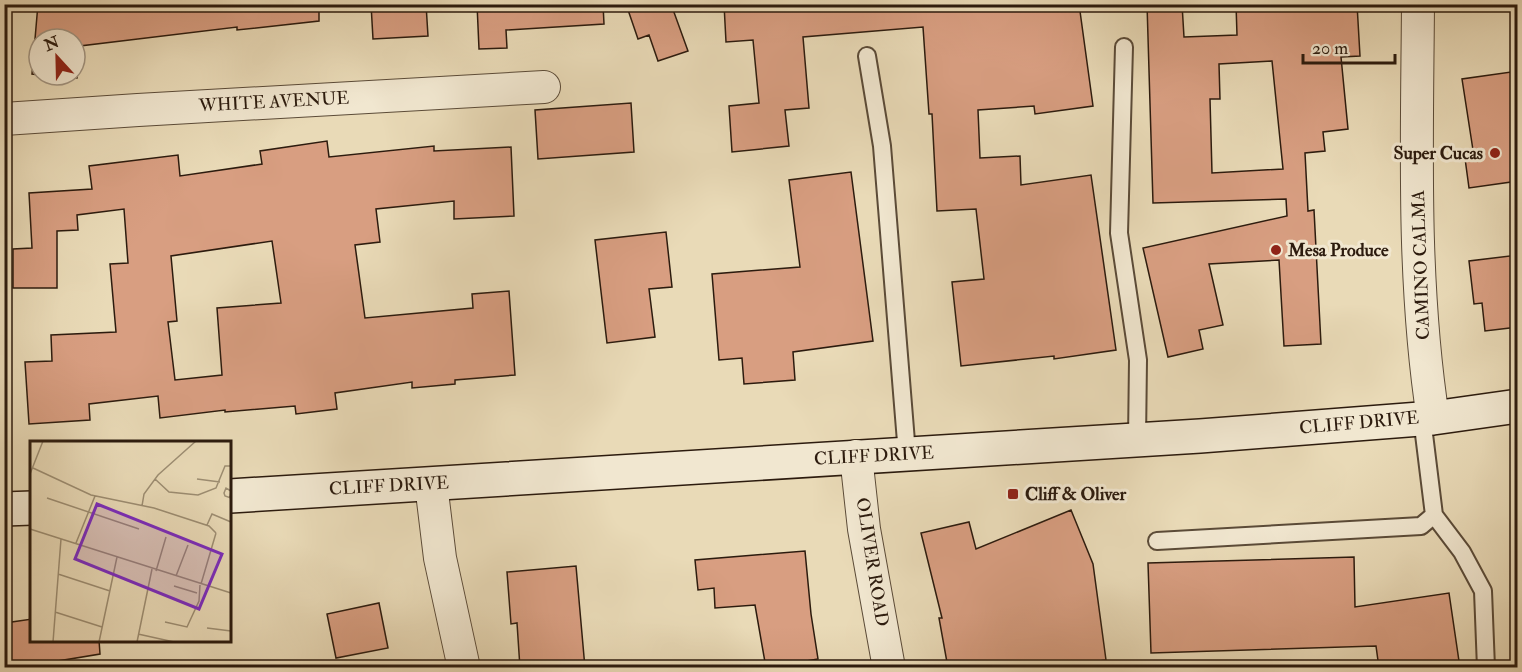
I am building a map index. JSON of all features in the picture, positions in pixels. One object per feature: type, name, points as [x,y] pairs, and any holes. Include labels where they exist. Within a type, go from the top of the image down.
[{"type":"main road","name":"CLIFF DRIVE","points":[[231,496],[1137,440],[1427,418],[1518,406]]},
{"type":"main road","points":[[4,509],[30,508]]},
{"type":"street","name":"CAMINO CALMA","points":[[1418,4],[1417,235],[1427,418]]},
{"type":"street","name":"WHITE AVENUE","points":[[4,119],[544,87]]},
{"type":"street","name":"OLIVER ROAD","points":[[856,456],[864,529],[889,668]]},
{"type":"street","points":[[431,484],[440,558],[464,668]]},
{"type":"lane","points":[[1124,47],[1119,234],[1138,360],[1137,440]]},
{"type":"lane","points":[[867,56],[882,146],[907,454]]},
{"type":"lane","points":[[1427,418],[1434,515],[1462,552],[1484,591],[1486,668]]},
{"type":"lane","points":[[1157,540],[1421,526],[1434,515]]},
{"type":"building","points":[[38,4],[319,4],[319,21],[237,30],[237,27],[87,45],[87,27],[36,27]]},
{"type":"building","points":[[371,4],[426,4],[428,36],[373,39]]},
{"type":"building","points":[[477,4],[603,4],[604,24],[506,30],[507,48],[479,49]]},
{"type":"building","points":[[626,4],[671,4],[688,51],[658,61],[649,35],[638,39]]},
{"type":"building","points":[[724,4],[1079,4],[1093,106],[1035,114],[1034,106],[978,110],[980,158],[1020,156],[1021,185],[1091,175],[1116,350],[1054,359],[1054,356],[961,366],[952,282],[984,279],[976,209],[937,211],[932,114],[929,114],[923,27],[803,37],[809,108],[785,110],[789,146],[732,152],[729,106],[759,103],[753,40],[726,42]]},
{"type":"building","points":[[1147,4],[1182,4],[1184,37],[1237,35],[1236,4],[1272,4],[1273,6],[1357,4],[1360,56],[1341,57],[1348,129],[1323,132],[1325,151],[1305,153],[1308,211],[1314,210],[1321,344],[1284,346],[1279,260],[1209,264],[1223,325],[1199,330],[1203,349],[1168,357],[1143,248],[1287,216],[1286,199],[1153,203]],"holes":[[[1272,61],[1283,169],[1212,173],[1210,99],[1220,99],[1219,64]]]},
{"type":"building","points":[[1518,71],[1518,181],[1469,188],[1464,151],[1473,150],[1462,79]]},
{"type":"building","points":[[631,103],[634,152],[538,159],[535,110]]},
{"type":"building","points":[[327,141],[329,157],[434,146],[434,151],[511,147],[514,216],[454,219],[454,201],[376,209],[380,242],[355,245],[365,318],[473,308],[472,294],[509,291],[515,375],[455,380],[455,384],[412,388],[412,382],[335,393],[337,409],[296,414],[295,406],[225,412],[225,410],[160,418],[158,396],[89,404],[90,420],[29,424],[25,362],[52,361],[51,335],[116,332],[110,264],[128,263],[124,209],[77,215],[78,230],[57,231],[57,288],[13,288],[13,249],[32,248],[29,193],[92,189],[89,166],[178,155],[180,176],[262,164],[260,151]],"holes":[[[272,241],[281,303],[217,308],[222,375],[175,380],[168,322],[177,321],[171,256]]]},
{"type":"building","points":[[851,172],[873,341],[793,352],[795,380],[744,384],[742,358],[719,360],[712,274],[800,267],[789,180]]},
{"type":"building","points":[[666,232],[672,287],[649,289],[655,337],[607,343],[595,240]]},
{"type":"building","points":[[1518,255],[1518,327],[1485,331],[1482,303],[1474,304],[1469,261]]},
{"type":"building","points":[[1071,510],[1093,564],[1106,660],[1051,668],[948,668],[939,618],[942,618],[921,533],[969,522],[976,549]]},
{"type":"building","points":[[805,551],[818,659],[766,668],[755,605],[715,608],[714,588],[698,590],[695,560]]},
{"type":"building","points":[[1354,557],[1355,607],[1449,593],[1460,668],[1379,668],[1376,646],[1151,653],[1148,563]]},
{"type":"building","points":[[576,566],[585,668],[520,668],[517,623],[511,624],[507,572]]},
{"type":"building","points":[[379,603],[388,648],[336,658],[327,614]]},
{"type":"building","points":[[30,619],[30,642],[99,642],[100,654],[46,663],[46,668],[11,668],[5,623]]},
{"type":"place","name":"Super Cucas","points":[[1495,153]]},
{"type":"place","name":"Mesa Produce","points":[[1276,250]]},
{"type":"place","name":"Cliff & Oliver","points":[[1013,494]]}]
